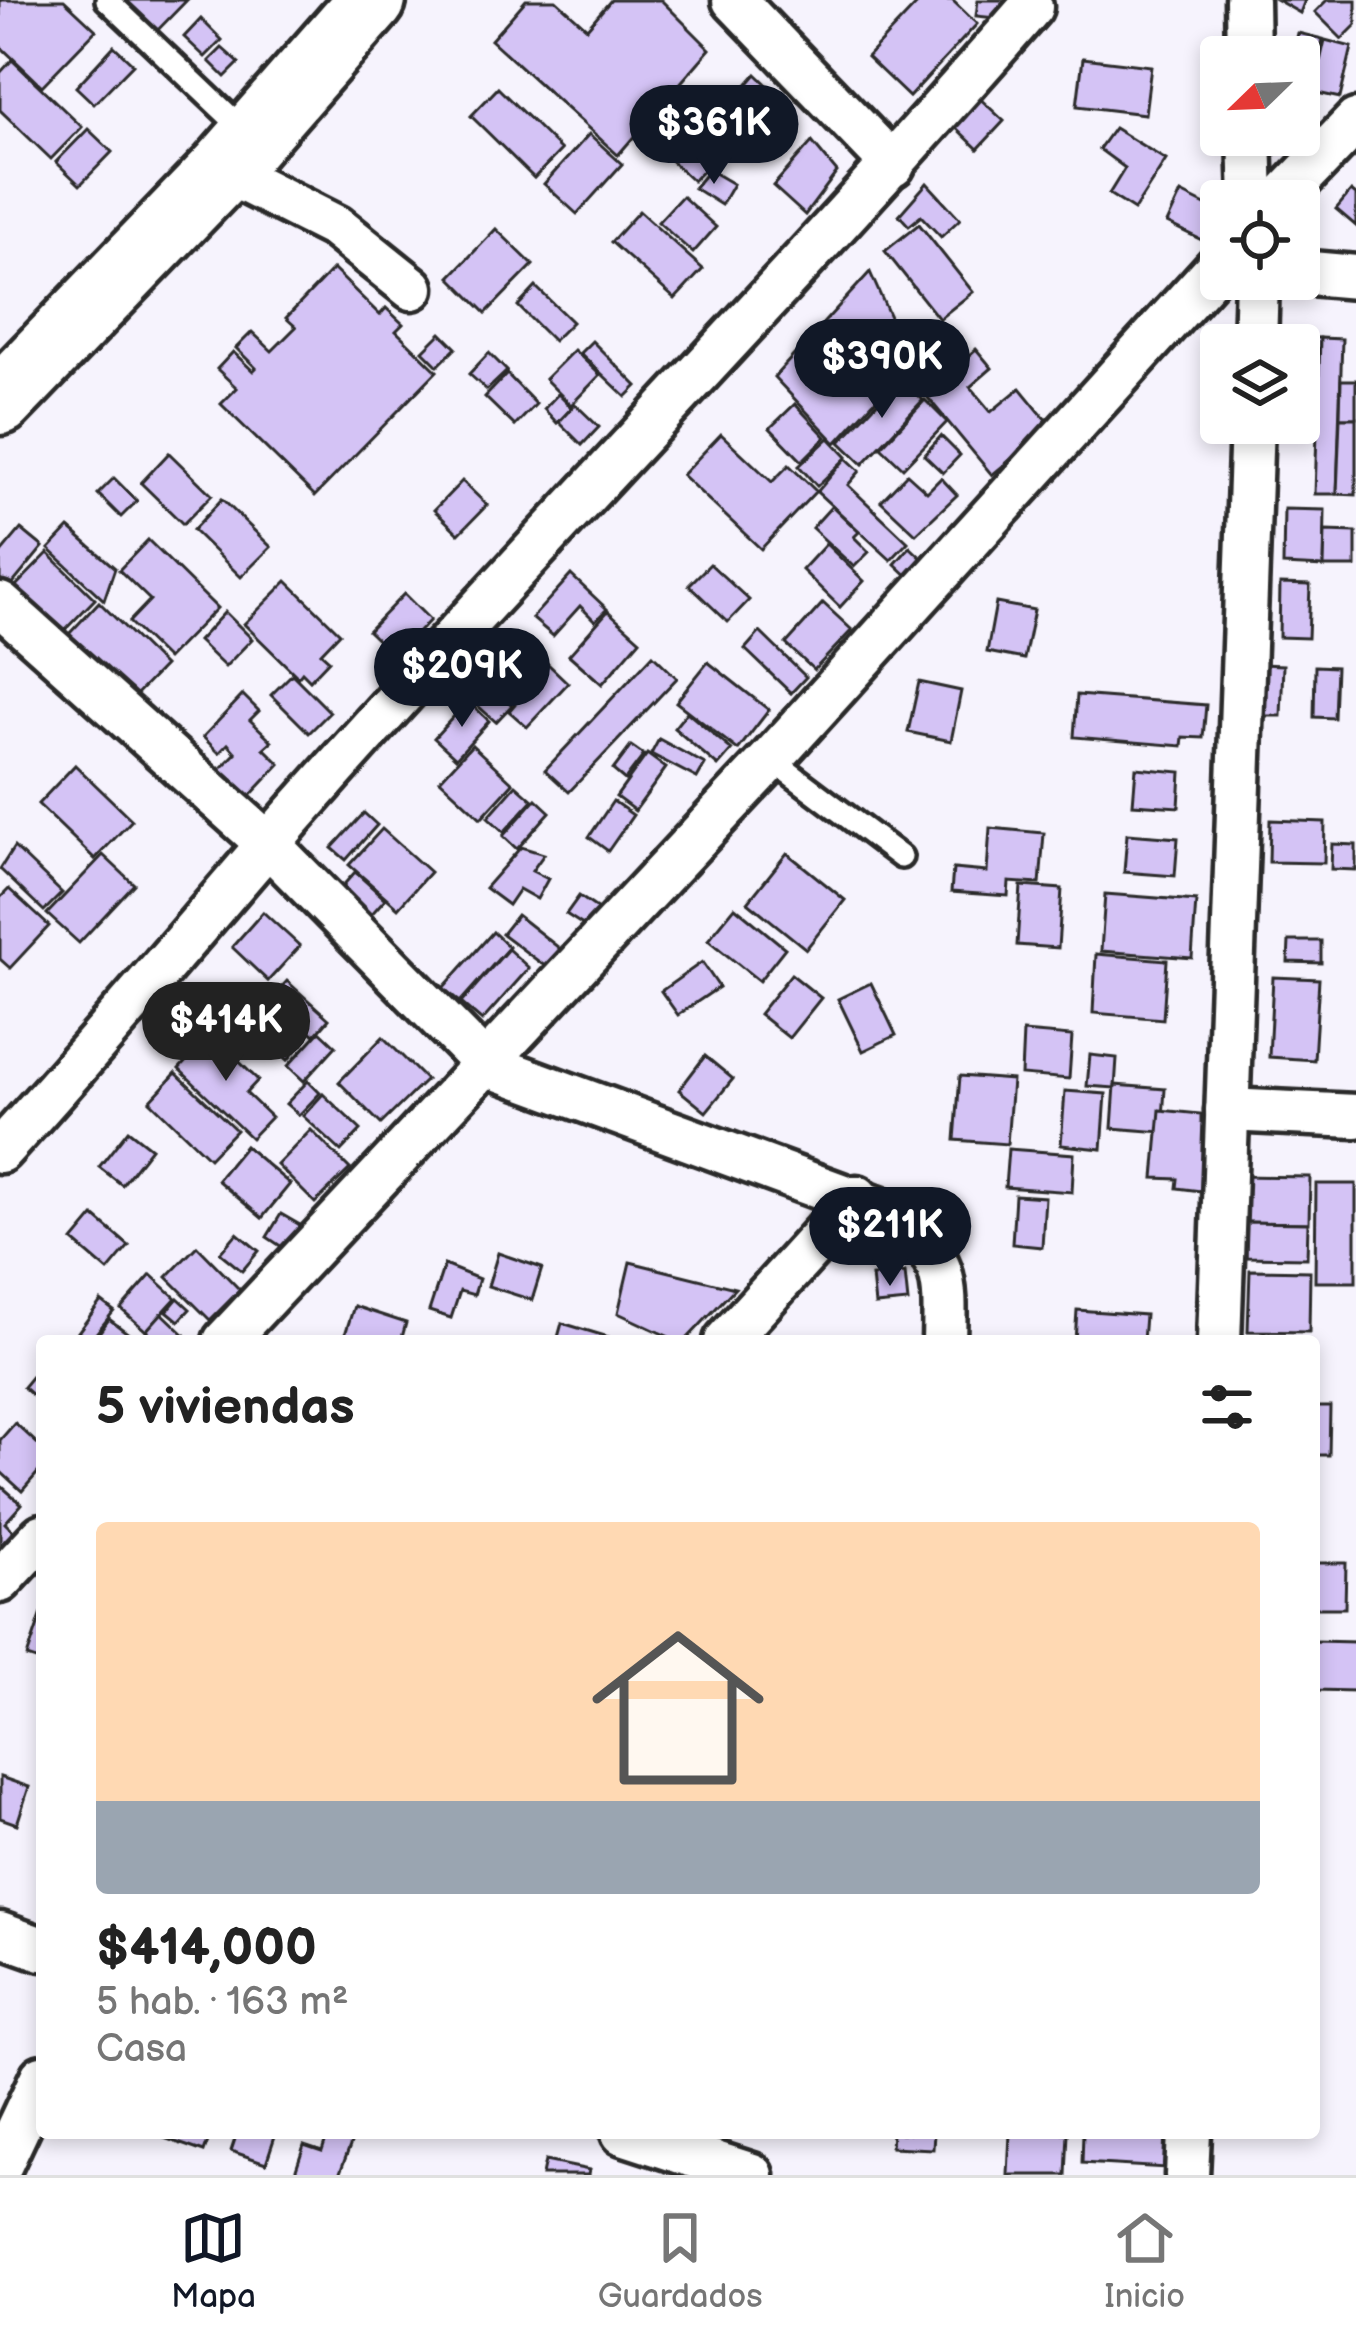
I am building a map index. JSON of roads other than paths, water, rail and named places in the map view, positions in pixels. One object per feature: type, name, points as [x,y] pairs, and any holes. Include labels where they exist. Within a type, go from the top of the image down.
[{"type":"main road","points":[[0,401],[238,154],[371,0]]},
{"type":"street","points":[[734,0],[893,165]]},
{"type":"street","points":[[1246,0],[1247,36]]},
{"type":"street","points":[[0,1151],[150,988],[268,844],[893,165],[1031,8]]},
{"type":"street","points":[[1299,180],[1356,121]]},
{"type":"street","points":[[238,154],[412,288]]},
{"type":"street","points":[[1320,274],[1356,277]]},
{"type":"street","points":[[231,1335],[771,759],[1200,286]]},
{"type":"street","points":[[1219,1335],[1251,444]]},
{"type":"street","points":[[0,604],[268,844],[485,1064],[857,1197],[892,1214],[920,1237],[946,1278],[944,1335]]},
{"type":"street","points":[[1227,1110],[1356,1116]]},
{"type":"street","points":[[731,1335],[857,1197]]},
{"type":"street","points":[[0,1581],[36,1542]]},
{"type":"street","points":[[0,1934],[36,1947]]},
{"type":"street","points":[[0,2166],[36,2090]]},
{"type":"street","points":[[641,2139],[752,2175]]},
{"type":"street","points":[[1187,2175],[1189,2139]]},
{"type":"lane","points":[[107,0],[238,154]]},
{"type":"lane","points":[[771,759],[902,856]]}]
